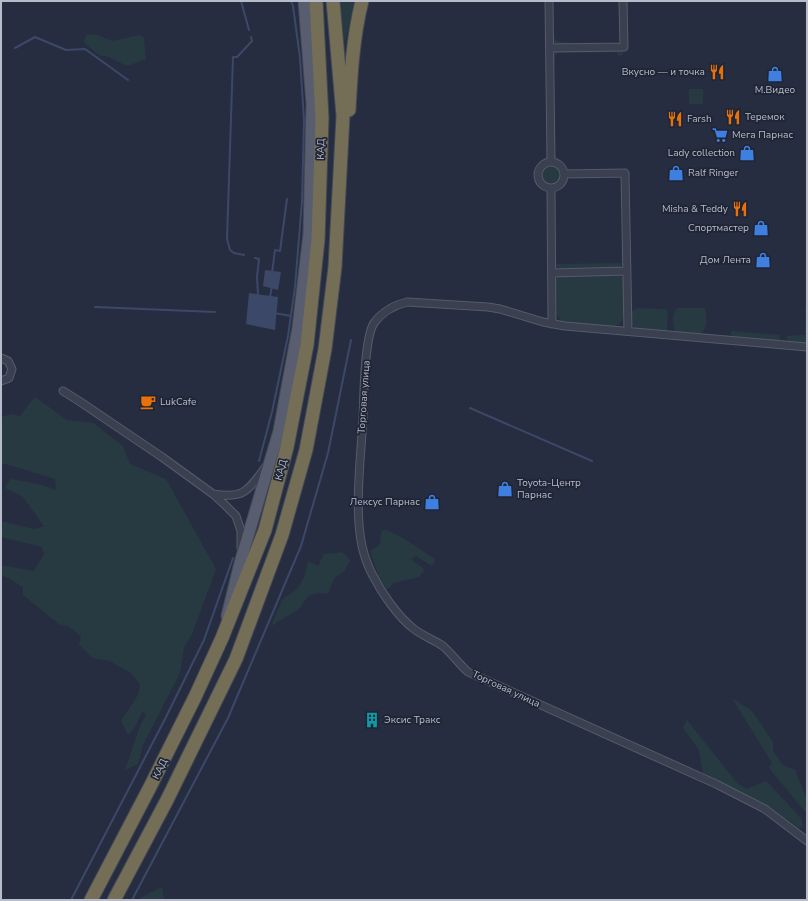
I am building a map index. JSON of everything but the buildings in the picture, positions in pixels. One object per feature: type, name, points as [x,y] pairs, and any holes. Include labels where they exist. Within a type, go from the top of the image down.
[{"type":"highway","name":"КАД","points":[[91,900],[195,697],[222,638],[265,530],[287,447],[307,345],[318,240],[322,118],[316,1]]},
{"type":"highway","name":"КАД","points":[[114,900],[167,800],[236,659],[282,535],[306,450],[325,349],[335,267],[343,116],[333,1]]},
{"type":"highway","points":[[342,148],[348,116],[352,57],[357,21],[362,1]]},
{"type":"main road","points":[[222,638],[240,563],[279,431],[298,328],[309,234],[312,104],[306,20],[302,1]]},
{"type":"street","points":[[549,1],[551,162]]},
{"type":"street","points":[[550,48],[624,47],[623,1]]},
{"type":"street","points":[[547,162],[562,166],[564,174],[564,178],[559,185],[551,188],[544,185],[539,179],[538,175],[540,167],[547,162]]},
{"type":"street","points":[[564,174],[625,173],[628,331]]},
{"type":"street","points":[[551,188],[552,324],[807,347]]},
{"type":"street","points":[[552,272],[626,272]]},
{"type":"street","name":"Торговая улица","points":[[552,324],[488,307],[407,302],[389,310],[380,316],[374,323],[370,337],[365,375],[359,484],[359,515],[362,546],[372,573],[385,597],[413,629],[451,653],[460,665],[468,672],[716,784],[764,809],[807,841]]},
{"type":"street","points":[[1,358],[8,361],[12,369],[12,374],[9,378],[1,381]]},
{"type":"street","points":[[63,391],[162,457],[213,494],[236,516],[241,531],[240,563]]},
{"type":"street","points":[[213,494],[228,496],[239,494],[250,487],[272,458]]},
{"type":"shaded area","points":[[340,1],[354,1],[345,44]]},
{"type":"shaded area","points":[[553,27],[554,37],[556,40],[567,43],[583,44],[555,44],[553,41]]},
{"type":"shaded area","points":[[95,34],[112,41],[140,35],[144,38],[146,59],[127,66],[109,57],[99,55],[84,43],[87,35]]},
{"type":"shaded area","points":[[621,50],[623,55],[618,56],[617,52],[558,53],[555,55],[554,65],[554,54],[556,51]]},
{"type":"shaded area","points":[[689,89],[703,89],[703,104],[689,104]]},
{"type":"shaded area","points":[[547,165],[555,165],[560,170],[558,181],[555,183],[547,183],[542,178],[542,170]]},
{"type":"shaded area","points":[[623,263],[619,268],[561,269],[557,267],[556,264]]},
{"type":"shaded area","points":[[619,275],[623,278],[624,317],[618,324],[613,327],[564,322],[560,320],[557,314],[556,280],[558,276]]},
{"type":"shaded area","points":[[805,306],[807,306],[807,343],[790,342],[787,339],[787,336],[805,335]]},
{"type":"shaded area","points":[[638,308],[666,309],[668,312],[667,330],[638,330],[635,328],[631,322],[630,315]]},
{"type":"shaded area","points":[[677,308],[705,308],[706,326],[703,332],[700,334],[676,332],[673,320],[675,310]]},
{"type":"shaded area","points":[[732,331],[779,335],[780,337],[779,340],[776,341],[734,337],[730,334]]},
{"type":"shaded area","points":[[35,397],[67,420],[93,423],[123,446],[130,464],[166,479],[216,569],[192,634],[184,647],[180,673],[143,745],[138,764],[125,770],[139,729],[146,714],[142,712],[135,727],[128,735],[121,721],[138,695],[140,684],[131,673],[110,661],[93,658],[79,645],[81,636],[68,626],[59,624],[23,595],[23,587],[1,574],[1,565],[34,571],[44,554],[42,547],[1,537],[1,521],[34,529],[44,526],[23,497],[5,488],[10,479],[38,484],[56,490],[55,479],[6,464],[1,464],[1,417],[11,414],[20,416]]},
{"type":"shaded area","points":[[383,530],[394,533],[409,542],[435,559],[435,562],[432,566],[416,556],[413,557],[412,560],[423,568],[424,571],[419,577],[393,583],[390,588],[386,589],[378,574],[370,551],[380,544],[381,533]]},
{"type":"shaded area","points":[[342,552],[350,560],[344,572],[335,577],[328,594],[318,593],[308,596],[299,609],[271,626],[282,600],[298,588],[304,577],[308,561],[318,566],[324,554]]},
{"type":"shaded area","points":[[732,698],[752,711],[773,742],[773,751],[783,765],[795,770],[807,800],[807,814],[769,768],[772,763]]},
{"type":"shaded area","points":[[687,720],[737,783],[747,789],[766,781],[801,818],[803,826],[799,828],[768,806],[703,773],[699,750],[683,728]]},
{"type":"shaded area","points":[[162,887],[164,899],[167,900],[139,900],[140,898]]},
{"type":"water","points":[[265,270],[281,272],[278,290],[263,286]]},
{"type":"water","points":[[249,293],[278,297],[275,330],[246,324]]},
{"type":"waterway","points":[[241,1],[249,30]]},
{"type":"waterway","points":[[259,461],[272,412],[288,336],[295,287],[302,201],[304,120],[300,58],[291,1]]},
{"type":"waterway","points":[[15,48],[35,37],[66,50],[85,49],[128,80]]},
{"type":"waterway","points":[[244,255],[234,253],[230,250],[227,239],[233,57],[237,57],[252,41],[251,37]]},
{"type":"waterway","points":[[272,273],[275,250],[280,251],[287,199]]},
{"type":"waterway","points":[[255,258],[259,259],[257,277],[258,295]]},
{"type":"waterway","points":[[270,297],[272,286]]},
{"type":"waterway","points":[[95,307],[215,312]]},
{"type":"waterway","points":[[274,313],[291,316]]},
{"type":"waterway","points":[[132,900],[228,718],[301,546],[328,453],[351,340]]},
{"type":"waterway","points":[[470,408],[592,461]]},
{"type":"waterway","points":[[71,900],[165,719],[204,640],[233,558]]},
{"type":"place","name":"Вкусно — и точка","points":[[717,72]]},
{"type":"place","name":"М.Видео","points":[[775,74]]},
{"type":"place","name":"Теремок","points":[[733,117]]},
{"type":"place","name":"Farsh","points":[[675,119]]},
{"type":"place","name":"Мега Парнас","points":[[720,135]]},
{"type":"place","name":"Lady collection","points":[[747,153]]},
{"type":"place","name":"Ralf Ringer","points":[[676,173]]},
{"type":"place","name":"Misha & Teddy","points":[[740,209]]},
{"type":"place","name":"Спортмастер","points":[[761,228]]},
{"type":"place","name":"Дом Лента","points":[[763,260]]},
{"type":"place","name":"LukCafe","points":[[148,402]]},
{"type":"place","name":"Toyota-Центр Парнас","points":[[505,489]]},
{"type":"place","name":"Лексус Парнас","points":[[432,502]]},
{"type":"place","name":"Эксис Тракс","points":[[372,720]]}]
